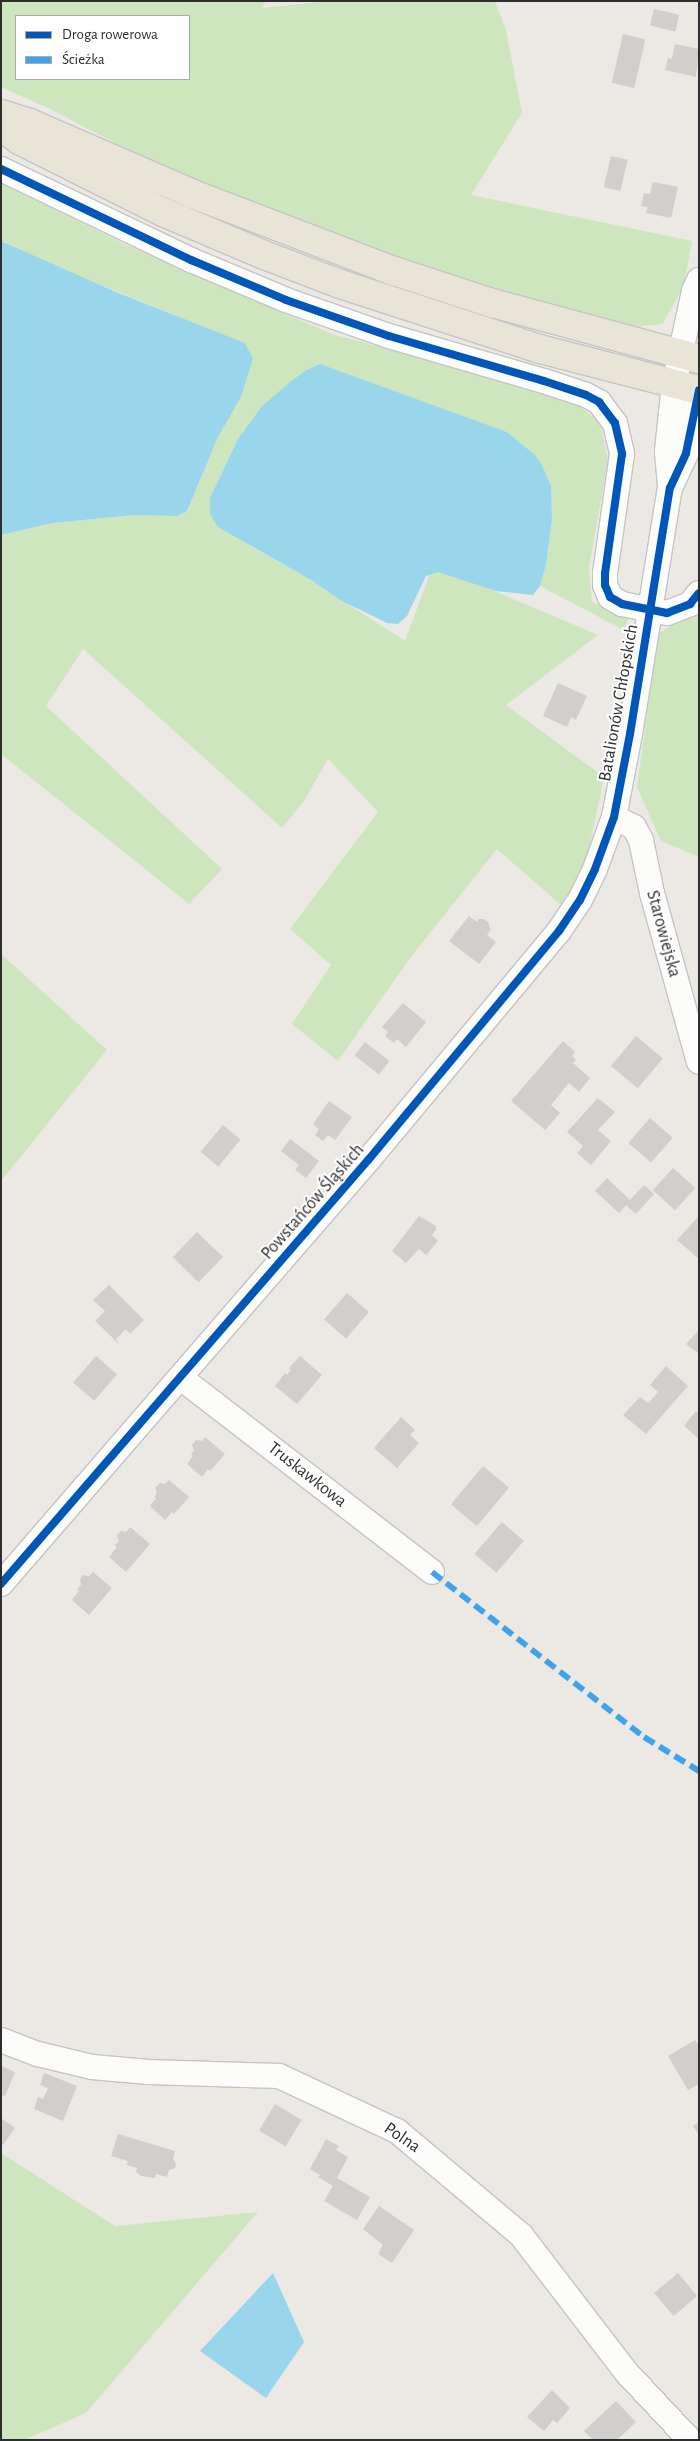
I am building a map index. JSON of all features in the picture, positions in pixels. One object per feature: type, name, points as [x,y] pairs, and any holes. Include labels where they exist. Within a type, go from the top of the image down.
[{"type":"main road","points":[[1,114],[30,123],[193,194],[394,271],[492,303],[689,356]]},
{"type":"main road","points":[[1,127],[21,141],[108,186],[264,255],[449,321],[540,349],[691,388]]},
{"type":"street","points":[[1,169],[199,264],[286,300],[389,336],[544,381],[586,395],[598,402],[615,423],[622,454],[605,573],[605,585],[610,597],[622,604],[667,613],[677,611],[690,604],[699,593]]},
{"type":"street","name":"Batalionów Chłopskich","points":[[614,817],[670,488],[666,451],[691,388],[689,356],[694,291],[699,280]]},
{"type":"street","name":"Starowiejska","points":[[614,817],[634,827],[640,840],[652,892],[699,1062]]},
{"type":"street","name":"Powstańców Śląskich","points":[[1,1584],[375,1152],[560,931],[580,900],[595,869],[614,817]]},
{"type":"street","name":"Truskawkowa","points":[[181,1378],[432,1572]]},
{"type":"street","name":"Polna","points":[[1,2040],[38,2054],[92,2066],[149,2072],[279,2076],[397,2131],[521,2235],[627,2373],[690,2440]]},
{"type":"green space","points":[[1,1],[266,1],[262,8],[331,1],[495,1],[506,30],[522,113],[471,195],[692,241],[684,285],[663,324],[633,327],[406,263],[157,165],[50,109],[1,87]]},
{"type":"green space","points":[[1,183],[122,243],[332,334],[570,399],[600,422],[608,460],[589,568],[592,602],[629,617],[624,630],[540,586],[546,565],[552,520],[551,486],[535,455],[507,432],[305,371],[262,406],[243,542],[311,580],[405,641],[433,565],[598,635],[506,705],[604,777],[586,864],[562,906],[497,849],[410,958],[338,1061],[292,1024],[331,965],[290,929],[378,812],[328,759],[304,801],[282,828],[83,649],[46,706],[222,869],[189,904],[1,754],[1,535],[52,523],[135,515],[177,516],[187,511],[218,437],[241,397],[180,317],[51,265],[1,240]]},
{"type":"green space","points":[[699,607],[699,857],[661,841],[637,787],[658,634]]},
{"type":"green space","points":[[1,954],[107,1050],[1,1181]]},
{"type":"green space","points":[[1,2153],[115,2226],[258,2212],[86,2413],[24,2440],[1,2440]]},
{"type":"water","points":[[1,241],[116,292],[245,343],[253,358],[241,397],[218,437],[187,511],[177,516],[135,515],[52,523],[1,535]]},
{"type":"water","points":[[320,364],[507,432],[535,455],[542,465],[551,486],[552,520],[546,565],[540,586],[533,595],[496,591],[438,572],[426,576],[407,616],[398,624],[387,623],[342,601],[311,580],[218,527],[210,514],[210,498],[238,439],[262,406],[305,371]]},
{"type":"water","points":[[273,2273],[304,2342],[266,2398],[200,2351]]},
{"type":"building","points":[[654,9],[679,15],[676,31],[650,26]]},
{"type":"building","points":[[623,34],[645,39],[634,88],[612,83]]},
{"type":"building","points":[[675,44],[699,49],[696,77],[665,70],[668,58],[672,59]]},
{"type":"building","points":[[611,156],[628,160],[620,191],[604,187]]},
{"type":"building","points":[[653,182],[678,187],[671,218],[646,213],[648,207],[641,206],[644,193],[650,194]]},
{"type":"building","points":[[558,683],[587,696],[576,720],[571,717],[567,727],[543,716]]},
{"type":"building","points":[[469,916],[477,922],[479,919],[484,919],[489,923],[491,929],[487,935],[496,942],[479,964],[449,941]]},
{"type":"building","points":[[403,1003],[426,1022],[406,1047],[397,1039],[394,1043],[385,1036],[388,1032],[382,1027]]},
{"type":"building","points":[[636,1036],[663,1058],[638,1088],[611,1066]]},
{"type":"building","points":[[563,1041],[575,1052],[572,1056],[576,1060],[573,1063],[590,1078],[579,1092],[569,1083],[551,1105],[560,1113],[545,1130],[511,1101]]},
{"type":"building","points":[[365,1042],[389,1061],[379,1074],[355,1055]]},
{"type":"building","points":[[598,1098],[615,1112],[598,1130],[611,1141],[591,1165],[577,1153],[583,1146],[567,1132]]},
{"type":"building","points":[[329,1101],[352,1117],[335,1140],[328,1135],[323,1141],[315,1135],[319,1129],[313,1124]]},
{"type":"building","points":[[650,1118],[673,1138],[651,1163],[628,1143]]},
{"type":"building","points":[[223,1125],[241,1140],[218,1167],[201,1152]]},
{"type":"building","points":[[290,1139],[319,1161],[306,1178],[295,1170],[299,1165],[281,1151]]},
{"type":"building","points":[[673,1168],[695,1188],[675,1210],[653,1190]]},
{"type":"building","points":[[607,1178],[630,1200],[644,1185],[654,1194],[636,1214],[626,1205],[619,1213],[595,1191]]},
{"type":"building","points":[[419,1216],[436,1226],[436,1230],[432,1235],[438,1241],[426,1255],[419,1249],[406,1263],[392,1251]]},
{"type":"building","points":[[699,1216],[699,1259],[677,1240]]},
{"type":"building","points":[[197,1232],[223,1257],[199,1282],[173,1257]]},
{"type":"building","points":[[109,1285],[144,1320],[130,1334],[126,1329],[116,1339],[120,1345],[95,1321],[105,1311],[93,1300]]},
{"type":"building","points":[[347,1293],[369,1312],[346,1338],[324,1319]]},
{"type":"building","points":[[699,1330],[699,1354],[686,1344]]},
{"type":"building","points":[[96,1356],[117,1374],[94,1401],[73,1382]]},
{"type":"building","points":[[300,1356],[322,1375],[297,1404],[275,1386],[285,1373],[287,1375],[291,1370],[289,1368]]},
{"type":"building","points":[[666,1366],[688,1386],[646,1434],[623,1415],[640,1397],[648,1403],[658,1392],[650,1385]]},
{"type":"building","points":[[696,1411],[699,1413],[699,1439],[684,1426]]},
{"type":"building","points":[[401,1417],[415,1430],[410,1435],[419,1443],[397,1468],[374,1448]]},
{"type":"building","points":[[205,1437],[225,1454],[202,1477],[187,1464],[193,1456],[191,1454],[194,1450],[192,1445],[196,1440],[202,1441]]},
{"type":"building","points":[[483,1466],[509,1488],[477,1526],[451,1504]]},
{"type":"building","points":[[169,1480],[189,1497],[174,1514],[172,1512],[165,1520],[150,1506],[156,1498],[154,1497],[157,1493],[155,1488],[160,1483],[165,1484]]},
{"type":"building","points":[[502,1522],[524,1541],[496,1573],[474,1554]]},
{"type":"building","points":[[130,1527],[150,1544],[126,1572],[109,1557],[117,1547],[115,1545],[119,1541],[117,1535],[121,1531],[126,1532]]},
{"type":"building","points":[[93,1572],[112,1588],[89,1615],[72,1600],[79,1591],[77,1589],[81,1585],[80,1579],[83,1575],[89,1576]]},
{"type":"building","points":[[695,2040],[699,2046],[699,2084],[688,2090],[668,2056]]},
{"type":"building","points":[[1,2066],[15,2072],[5,2096],[1,2095]]},
{"type":"building","points":[[44,2073],[77,2086],[63,2121],[34,2109],[38,2097],[43,2099],[48,2088],[40,2085]]},
{"type":"building","points":[[275,2104],[302,2120],[286,2147],[259,2131]]},
{"type":"building","points":[[1,2118],[15,2128],[3,2145],[1,2144]]},
{"type":"building","points":[[699,2122],[699,2135],[693,2126]]},
{"type":"building","points":[[118,2134],[175,2151],[173,2159],[176,2164],[175,2168],[169,2170],[167,2177],[156,2174],[155,2178],[141,2176],[136,2172],[137,2168],[127,2165],[128,2161],[111,2156]]},
{"type":"building","points":[[326,2139],[339,2146],[336,2150],[348,2157],[337,2178],[370,2197],[357,2220],[324,2201],[333,2186],[318,2177],[320,2175],[310,2169]]},
{"type":"building","points":[[379,2206],[414,2230],[392,2263],[378,2254],[383,2245],[363,2229]]},
{"type":"building","points":[[678,2273],[697,2296],[674,2316],[654,2293]]},
{"type":"building","points":[[552,2390],[570,2408],[557,2423],[553,2420],[544,2431],[527,2417]]},
{"type":"building","points":[[616,2401],[636,2422],[617,2440],[593,2440],[584,2431]]},
{"type":"marked path","points":[[432,1572],[644,1737],[699,1771]]},
{"type":"cycle path","points":[[1,169],[191,260],[286,300],[389,336],[544,381],[586,395],[599,402],[615,423],[622,454],[605,573],[605,585],[610,597],[622,604],[667,613],[690,604],[699,593]]},
{"type":"cycle path","points":[[1,1584],[369,1159],[559,931],[580,900],[595,869],[614,817],[630,734],[670,488],[686,453],[699,390]]}]
